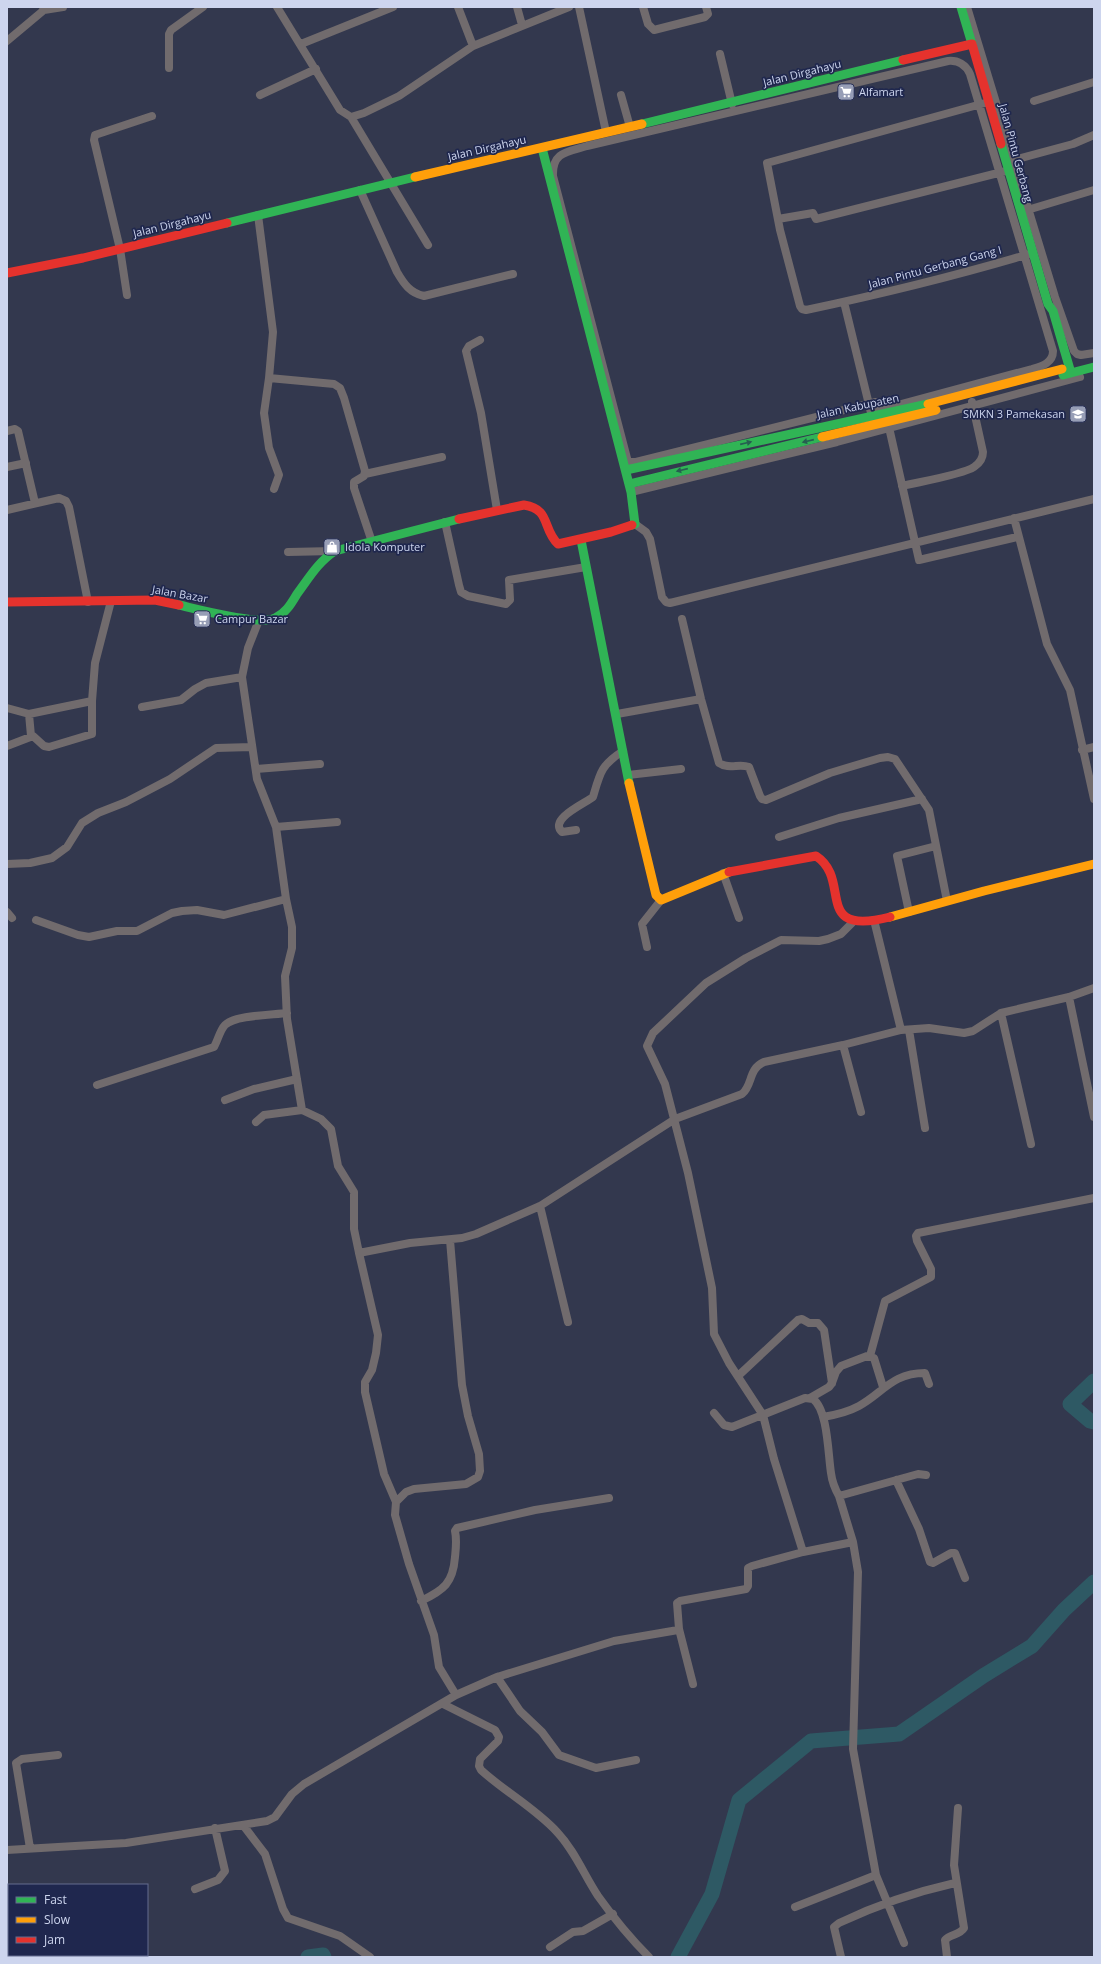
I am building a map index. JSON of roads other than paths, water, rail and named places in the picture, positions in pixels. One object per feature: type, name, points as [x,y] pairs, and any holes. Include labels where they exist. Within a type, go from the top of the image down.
[{"type":"street","points":[[7,41],[44,8],[62,7]]},
{"type":"street","points":[[169,68],[169,34],[171,30],[203,7]]},
{"type":"street","points":[[277,7],[340,110],[351,117],[428,245]]},
{"type":"street","points":[[301,44],[392,7]]},
{"type":"street","points":[[458,7],[473,46]]},
{"type":"street","points":[[517,7],[522,25]]},
{"type":"street","points":[[351,117],[364,113],[399,96],[473,46],[568,7]]},
{"type":"street","points":[[579,7],[606,132]]},
{"type":"street","points":[[643,7],[648,24],[654,30],[705,17],[708,14],[706,7]]},
{"type":"street","name":"Jalan Pintu Gerbang","points":[[961,7],[1007,166],[1024,211],[1028,254],[1048,304],[1047,313],[1060,347],[1066,371]]},
{"type":"street","points":[[967,7],[1007,166],[1028,254],[1053,351],[1051,359],[1046,364],[879,410],[876,402],[636,462],[628,462],[553,176],[554,162],[562,153],[586,146],[948,61],[958,62],[968,69],[980,105],[1007,166]]},
{"type":"street","name":"Jalan Dirgahayu","points":[[7,273],[120,249],[360,190],[732,104],[816,81],[972,44]]},
{"type":"street","points":[[720,54],[732,104]]},
{"type":"street","points":[[260,95],[316,69]]},
{"type":"street","points":[[1034,101],[1094,82]]},
{"type":"street","points":[[621,95],[630,127]]},
{"type":"street","points":[[989,102],[767,163],[778,219],[813,213],[816,218],[1007,166],[1094,135]]},
{"type":"street","points":[[127,295],[120,249],[94,148],[94,135],[152,116]]},
{"type":"street","points":[[542,148],[626,470],[635,524],[649,536],[662,597],[666,602],[670,603],[1094,498]]},
{"type":"street","points":[[360,190],[397,272],[404,284],[417,294],[424,296],[513,274]]},
{"type":"street","points":[[1094,190],[1024,211],[1074,351],[1081,356],[1094,353]]},
{"type":"street","points":[[258,215],[273,332],[264,412],[271,454],[279,475],[274,489]]},
{"type":"street","name":"Jalan Pintu Gerbang Gang I","points":[[778,219],[802,309],[806,310],[960,274],[1028,254]]},
{"type":"street","points":[[844,302],[874,426]]},
{"type":"street","points":[[480,340],[469,346],[466,351],[481,413],[497,510]]},
{"type":"street","name":"Jalan Kabupaten","points":[[626,470],[872,415],[887,420],[973,403],[1094,361]]},
{"type":"street","name":"Jalan Kabupaten","points":[[630,488],[698,466],[874,426],[887,420],[947,400],[1066,371],[1094,368]]},
{"type":"street","points":[[902,486],[969,470],[979,464],[983,458],[983,452],[973,403],[1094,373]]},
{"type":"street","points":[[269,378],[334,384],[340,388],[365,474]]},
{"type":"street","points":[[630,488],[887,420],[919,560],[1017,537]]},
{"type":"street","points":[[7,431],[18,431],[35,503]]},
{"type":"street","points":[[372,542],[354,488],[354,482],[365,474],[442,457]]},
{"type":"street","points":[[7,467],[26,463]]},
{"type":"street","points":[[7,510],[59,498],[66,501],[70,507],[88,602]]},
{"type":"street","points":[[288,552],[335,551],[445,522],[524,505],[537,507],[541,510],[556,543],[561,544],[623,529],[635,524]]},
{"type":"street","points":[[1014,518],[1017,537],[1047,644],[1070,690],[1094,799]]},
{"type":"street","points":[[445,522],[459,586],[462,592],[468,596],[506,604],[510,600],[509,580],[586,567]]},
{"type":"street","points":[[581,540],[628,775],[656,895],[661,900]]},
{"type":"street","name":"Jalan Bazar","points":[[7,602],[155,600],[267,621],[280,616],[293,602],[316,567],[335,551]]},
{"type":"street","points":[[7,746],[31,736],[35,737],[44,746],[49,747],[90,736],[92,732],[92,702],[95,663],[111,601]]},
{"type":"street","points":[[682,619],[701,699],[719,763],[727,767],[745,765],[749,767],[760,796],[764,800],[830,773],[880,758],[888,757],[898,762],[929,810],[947,901]]},
{"type":"street","points":[[259,620],[248,648],[242,677],[256,769],[262,793],[270,808],[276,827],[286,899],[294,937],[286,976],[287,1013],[290,1042],[302,1110]]},
{"type":"street","points":[[142,707],[181,700],[194,689],[206,683],[242,677]]},
{"type":"street","points":[[617,714],[701,699]]},
{"type":"street","points":[[7,708],[29,714],[92,702]]},
{"type":"street","points":[[29,714],[31,736]]},
{"type":"street","points":[[7,864],[30,863],[52,858],[67,847],[82,824],[98,813],[126,802],[170,779],[216,748],[252,747]]},
{"type":"street","points":[[1082,750],[1094,747]]},
{"type":"street","points":[[576,830],[562,832],[560,830],[559,826],[563,816],[593,796],[604,764],[623,750]]},
{"type":"street","points":[[256,769],[320,764]]},
{"type":"street","points":[[628,775],[681,769]]},
{"type":"street","points":[[779,837],[839,818],[922,799]]},
{"type":"street","points":[[276,827],[337,822]]},
{"type":"street","points":[[909,912],[897,856],[936,846]]},
{"type":"street","points":[[647,947],[642,924],[661,900],[676,895],[723,873],[812,856],[821,858],[826,863],[839,909],[847,918],[854,922],[874,920],[909,912],[1094,864]]},
{"type":"street","points":[[723,873],[739,918]]},
{"type":"street","points":[[36,920],[78,935],[89,936],[117,931],[137,931],[172,913],[182,911],[197,910],[224,915],[286,899]]},
{"type":"street","points":[[874,920],[905,1030],[925,1128]]},
{"type":"street","points":[[803,1552],[774,1459],[763,1415],[738,1376],[714,1334],[712,1288],[688,1173],[665,1084],[647,1046],[652,1033],[706,983],[781,940],[819,941],[828,939],[841,934],[854,922]]},
{"type":"street","points":[[359,1254],[410,1243],[450,1240],[476,1234],[540,1206],[675,1119],[742,1094],[747,1090],[752,1073],[759,1064],[905,1030],[929,1028],[964,1033],[972,1031],[1001,1013],[1069,997],[1094,988]]},
{"type":"street","points":[[1069,997],[1094,1117]]},
{"type":"street","points":[[97,1085],[214,1047],[222,1029],[227,1023],[239,1019],[287,1013]]},
{"type":"street","points":[[1001,1013],[1031,1144]]},
{"type":"street","points":[[843,1045],[861,1112]]},
{"type":"street","points":[[225,1100],[254,1089],[297,1079]]},
{"type":"street","points":[[256,1122],[264,1115],[302,1110],[321,1119],[331,1129],[338,1166],[354,1192],[354,1229],[375,1316],[378,1335],[372,1370],[365,1382],[365,1392],[384,1474],[396,1502],[395,1515],[397,1526],[421,1601],[434,1635],[439,1667],[456,1695]]},
{"type":"street","points":[[870,1356],[885,1301],[931,1277],[931,1269],[917,1241],[916,1236],[918,1233],[1094,1198]]},
{"type":"street","points":[[540,1206],[568,1322]]},
{"type":"street","points":[[396,1502],[406,1492],[414,1489],[473,1482],[478,1477],[480,1471],[479,1454],[468,1416],[462,1385],[450,1240]]},
{"type":"street","points":[[738,1376],[798,1320],[802,1319],[809,1323],[818,1324],[824,1330],[832,1383]]},
{"type":"street","points":[[714,1413],[727,1427],[810,1398],[832,1383],[836,1372],[841,1366],[870,1356]]},
{"type":"street","points":[[870,1356],[875,1362],[883,1387]]},
{"type":"street","points":[[823,1417],[859,1406],[883,1387],[903,1376],[922,1373],[926,1375],[929,1384]]},
{"type":"street","points":[[810,1398],[816,1401],[820,1406],[831,1472],[853,1542],[858,1572],[853,1726],[854,1749],[876,1875],[904,1943]]},
{"type":"street","points":[[839,1496],[918,1474],[926,1475]]},
{"type":"street","points":[[896,1480],[919,1530],[930,1562],[933,1563],[951,1553],[955,1553],[965,1578]]},
{"type":"street","points":[[421,1601],[438,1593],[448,1582],[454,1568],[456,1545],[455,1531],[457,1528],[535,1510],[609,1498]]},
{"type":"street","points":[[693,1684],[679,1629],[677,1603],[680,1601],[746,1589],[748,1586],[748,1571],[750,1567],[803,1552],[853,1542]]},
{"type":"street","points":[[7,1850],[126,1843],[215,1828],[243,1825],[271,1819],[278,1813],[292,1794],[304,1784],[456,1695],[498,1677],[614,1641],[679,1629]]},
{"type":"street","points":[[498,1677],[520,1711],[542,1732],[559,1755],[596,1768],[636,1760]]},
{"type":"street","points":[[443,1704],[495,1730],[499,1737],[498,1741],[496,1745],[480,1759],[479,1766],[481,1770],[534,1811],[557,1832],[574,1854],[598,1896],[637,1945],[650,1957]]},
{"type":"street","points":[[30,1848],[16,1763],[22,1759],[58,1755]]},
{"type":"street","points":[[947,1957],[945,1940],[948,1936],[960,1932],[964,1928],[956,1883],[954,1851],[958,1808]]},
{"type":"street","points":[[243,1825],[266,1858],[283,1909],[288,1918],[340,1936],[370,1957]]},
{"type":"street","points":[[195,1889],[218,1880],[225,1871],[215,1828]]},
{"type":"street","points":[[795,1907],[876,1875]]},
{"type":"street","points":[[841,1957],[834,1927],[839,1923],[888,1902],[917,1892],[956,1883]]},
{"type":"street","points":[[550,1947],[573,1932],[583,1931],[613,1914]]},
{"type":"waterway","points":[[1094,1381],[1070,1404],[1090,1421],[1094,1422]]},
{"type":"waterway","points":[[678,1957],[712,1894],[739,1800],[811,1741],[899,1734],[983,1676],[1032,1646],[1064,1610],[1094,1582]]},
{"type":"waterway","points":[[308,1957],[323,1955],[324,1957]]},
{"type":"place","name":"Alfamart","points":[[846,92]]},
{"type":"place","name":"SMKN 3 Pamekasan","points":[[1078,414]]},
{"type":"place","name":"Idola Komputer","points":[[332,547]]},
{"type":"place","name":"Campur Bazar","points":[[202,619]]}]
